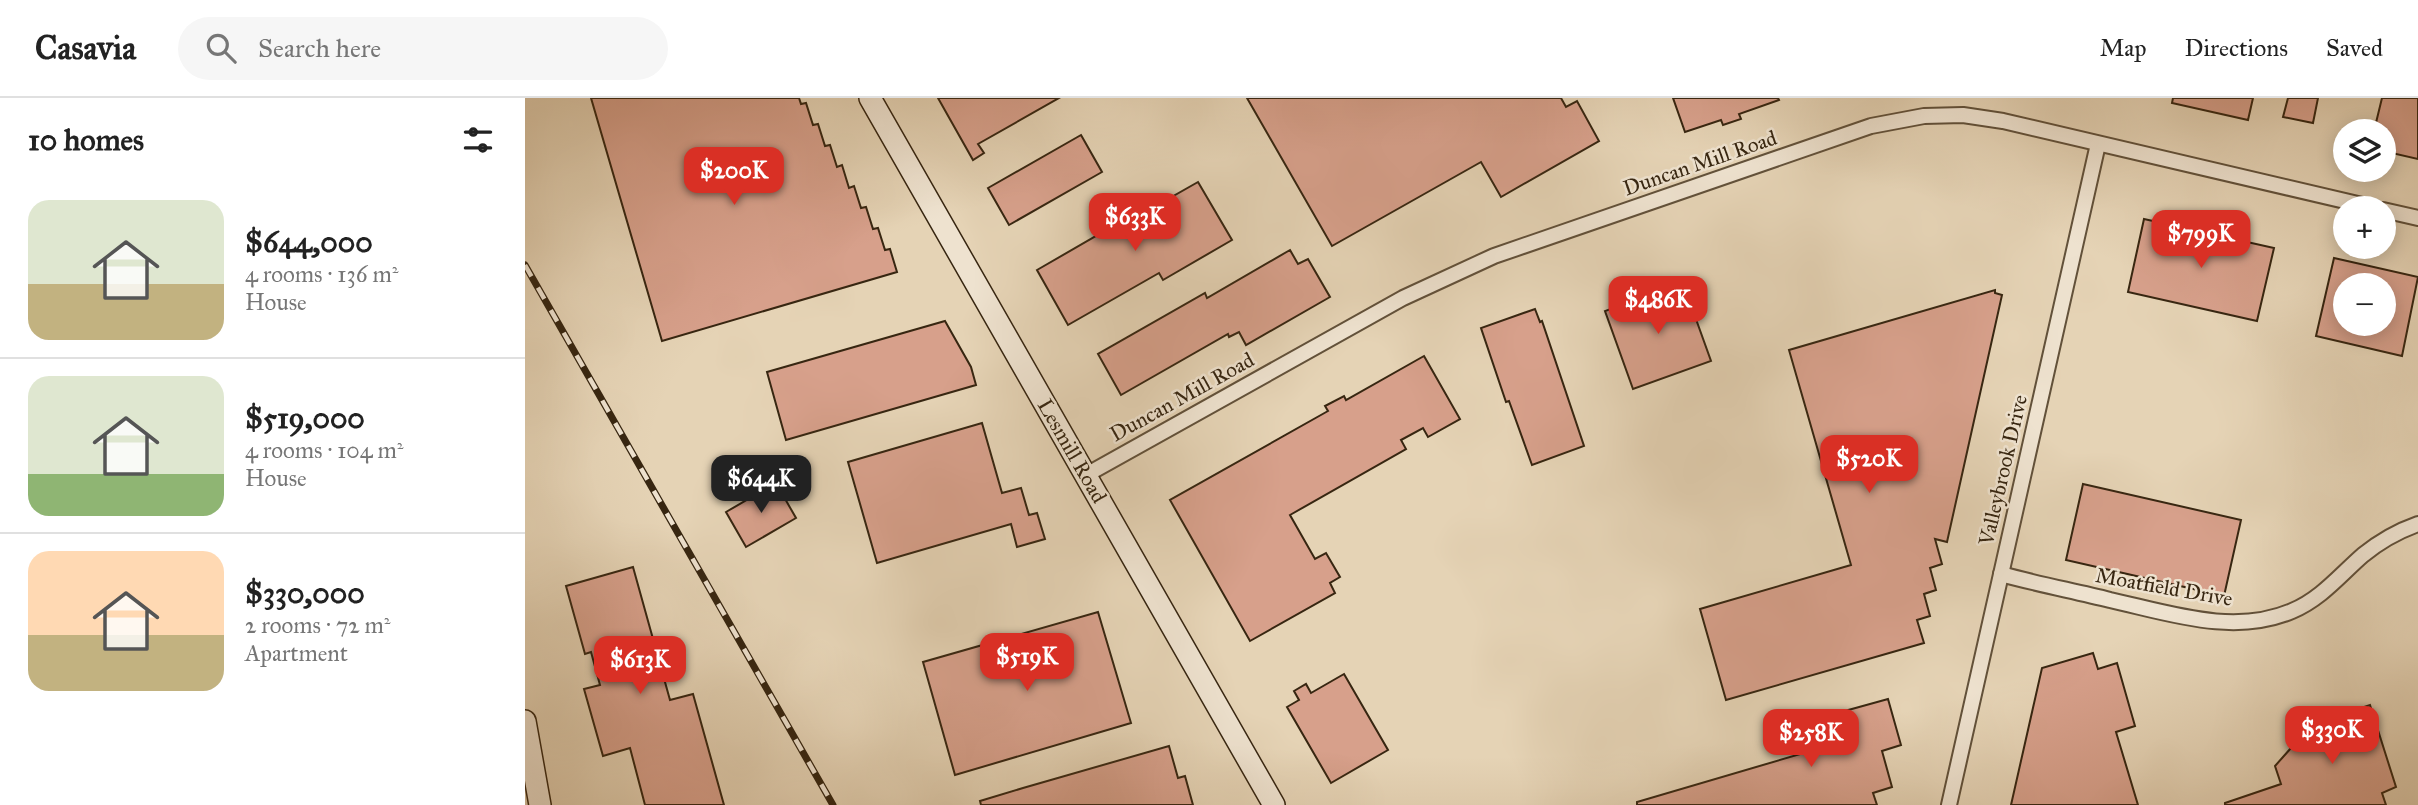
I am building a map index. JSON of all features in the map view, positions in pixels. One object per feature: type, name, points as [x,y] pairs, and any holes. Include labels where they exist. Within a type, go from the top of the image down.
[{"type":"street","name":"Lesmill Road","points":[[870,98],[1274,805]]},
{"type":"street","name":"Duncan Mill Road","points":[[1086,475],[1403,298],[1494,256],[1871,127],[1924,117],[1963,115],[2003,121],[2333,198]]},
{"type":"street","name":"Valleybrook Drive","points":[[1949,805],[2098,144]]},
{"type":"street","points":[[2396,213],[2418,218]]},
{"type":"street","name":"Moatfield Drive","points":[[2001,574],[2179,615],[2214,621],[2247,622],[2292,611],[2310,601],[2378,544],[2418,524]]},
{"type":"street","points":[[525,720],[540,805]]},
{"type":"building","points":[[591,98],[799,98],[801,104],[806,103],[813,125],[818,124],[825,146],[830,145],[837,167],[842,165],[849,188],[854,186],[861,208],[866,207],[873,229],[878,228],[885,250],[890,249],[897,272],[662,341]]},
{"type":"building","points":[[938,98],[1059,98],[978,144],[984,153],[973,160]]},
{"type":"building","points":[[1247,98],[1561,98],[1566,107],[1577,101],[1599,141],[1501,197],[1481,162],[1332,246]]},
{"type":"building","points":[[1673,98],[1779,100],[1739,114],[1741,119],[1723,125],[1721,120],[1685,132]]},
{"type":"building","points":[[2173,98],[2253,98],[2248,120],[2172,103]]},
{"type":"building","points":[[2288,98],[2318,98],[2313,123],[2283,117]]},
{"type":"building","points":[[2382,98],[2418,98],[2418,159],[2396,154],[2396,119],[2377,119]]},
{"type":"building","points":[[1081,135],[1102,172],[1009,225],[988,188]]},
{"type":"building","points":[[1198,182],[1232,240],[1163,280],[1159,273],[1068,325],[1037,270],[1141,210],[1145,212]]},
{"type":"building","points":[[2144,219],[2274,248],[2257,321],[2128,292]]},
{"type":"building","points":[[1290,250],[1298,264],[1308,259],[1330,297],[1246,345],[1239,332],[1229,337],[1228,334],[1121,395],[1098,354],[1205,293],[1207,298]]},
{"type":"building","points":[[2334,259],[2418,277],[2402,356],[2316,336]]},
{"type":"building","points":[[1683,283],[1711,361],[1633,389],[1605,311]]},
{"type":"building","points":[[1995,290],[1995,293],[2002,295],[1947,542],[1935,539],[1942,564],[1930,568],[1936,590],[1924,594],[1930,616],[1917,620],[1924,643],[1726,700],[1700,609],[1851,565],[1789,350]]},
{"type":"building","points":[[1535,309],[1540,322],[1542,321],[1584,446],[1532,465],[1509,401],[1506,402],[1481,328]]},
{"type":"building","points":[[945,321],[971,367],[976,385],[786,440],[767,372]]},
{"type":"building","points":[[1424,356],[1460,419],[1428,437],[1423,428],[1401,440],[1406,449],[1290,515],[1315,559],[1326,553],[1340,577],[1330,583],[1335,593],[1250,641],[1170,500],[1328,411],[1325,406],[1344,396],[1346,400]]},
{"type":"building","points":[[982,423],[1002,493],[1021,488],[1029,515],[1037,513],[1045,539],[1017,547],[1011,524],[877,563],[848,462]]},
{"type":"building","points":[[776,483],[796,518],[746,547],[726,512]]},
{"type":"building","points":[[2083,484],[2241,520],[2224,596],[2066,560]]},
{"type":"building","points":[[633,567],[670,700],[693,694],[724,805],[645,805],[630,748],[603,756],[584,689],[600,685],[591,652],[585,654],[566,586]]},
{"type":"building","points":[[1098,612],[1131,723],[955,775],[923,662]]},
{"type":"building","points":[[2093,653],[2098,669],[2117,663],[2135,726],[2116,732],[2138,805],[2011,805],[2042,668]]},
{"type":"building","points":[[1344,674],[1388,750],[1331,783],[1287,707],[1299,700],[1294,691],[1306,684],[1311,693]]},
{"type":"building","points":[[1888,699],[1901,745],[1882,751],[1892,787],[1873,793],[1877,805],[1637,805],[1637,802],[1831,745],[1823,717]]},
{"type":"building","points":[[2370,705],[2396,787],[2382,793],[2386,805],[2225,805],[2281,784],[2275,766],[2299,739],[2313,734],[2310,725]]},
{"type":"building","points":[[1169,746],[1178,778],[1185,776],[1193,805],[981,805],[980,801]]},
{"type":"railway","points":[[525,265],[833,805]]}]
